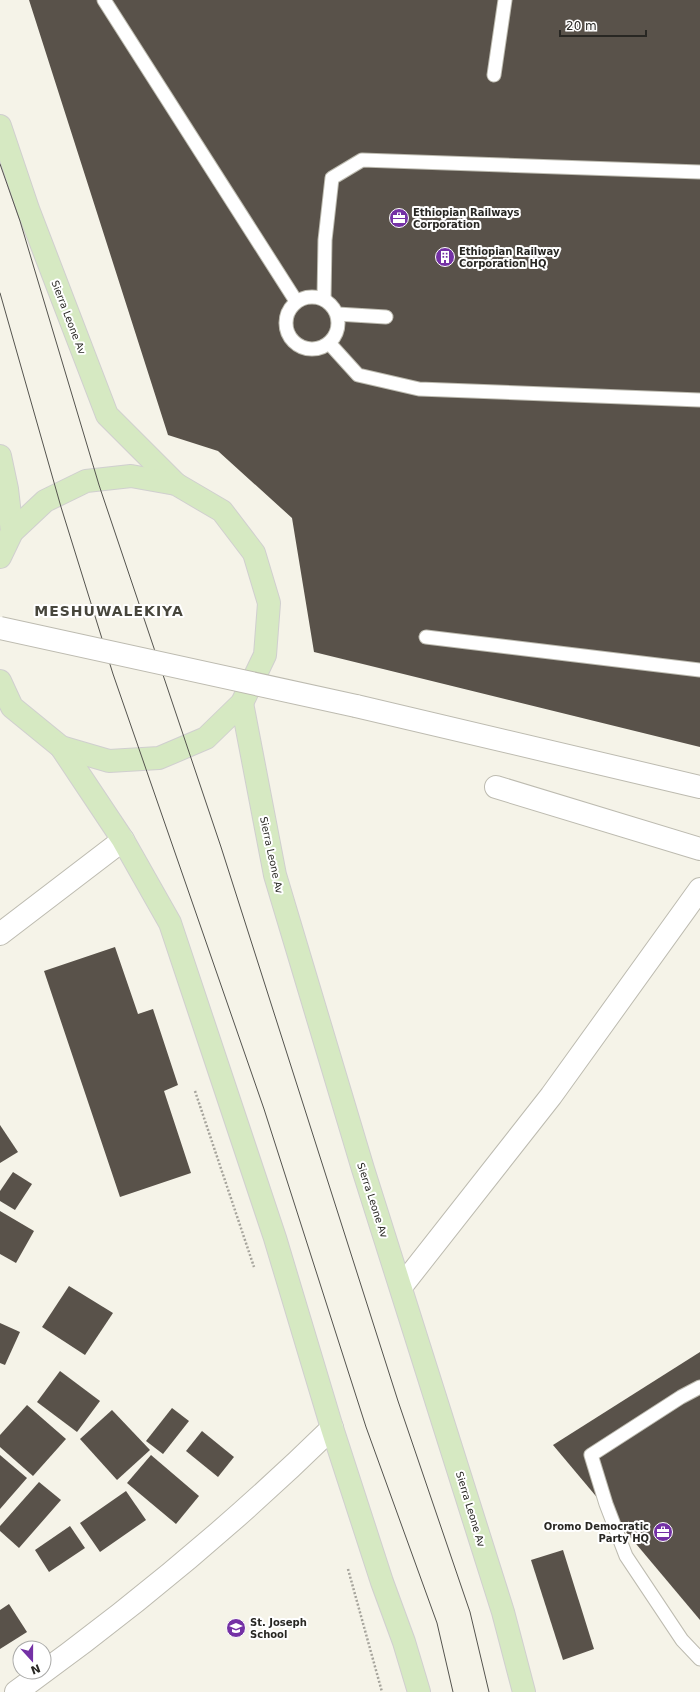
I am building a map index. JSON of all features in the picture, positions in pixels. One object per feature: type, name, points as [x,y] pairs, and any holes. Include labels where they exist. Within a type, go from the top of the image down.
[{"type":"main road","name":"Sierra Leone Av","points":[[0,126],[28,209],[108,415],[176,484]]},
{"type":"main road","points":[[0,456],[7,489],[12,532]]},
{"type":"main road","points":[[0,557],[12,532],[45,501],[86,481],[131,476],[176,484],[222,511],[254,553],[269,603],[265,656],[242,703],[206,738],[159,758],[109,761],[61,747]]},
{"type":"main road","points":[[0,681],[12,707],[61,747],[123,840],[170,923],[275,1238],[332,1428],[382,1582],[404,1642],[419,1692]]},
{"type":"main road","name":"Sierra Leone Av","points":[[242,703],[274,875],[501,1605],[524,1692]]},
{"type":"street","points":[[0,628],[356,706],[700,788]]},
{"type":"street","points":[[496,787],[700,849]]},
{"type":"street","points":[[0,934],[123,840]]},
{"type":"street","points":[[401,1287],[551,1096],[700,889]]},
{"type":"street","points":[[16,1692],[82,1645],[197,1551],[276,1482],[332,1428]]},
{"type":"lane","points":[[104,0],[296,301]]},
{"type":"lane","points":[[494,75],[505,0]]},
{"type":"lane","points":[[324,299],[325,240],[332,178],[362,160],[700,172]]},
{"type":"lane","points":[[314,296],[324,299],[332,305],[338,314],[337,330],[329,343],[320,348],[310,349],[300,346],[291,340],[286,331],[285,320],[288,310],[296,301],[314,296]]},
{"type":"lane","points":[[338,314],[386,317]]},
{"type":"lane","points":[[329,343],[358,375],[389,384],[419,389],[700,400]]},
{"type":"lane","points":[[426,637],[700,670]]},
{"type":"lane","points":[[700,1387],[681,1397],[591,1455],[606,1504],[626,1556],[682,1640],[700,1659]]},
{"type":"building","name":"Ethiopian Railways Corporation","points":[[29,0],[700,0],[700,747],[314,652],[292,518],[218,451],[168,435]]},
{"type":"building","points":[[115,947],[138,1014],[153,1009],[178,1085],[164,1091],[191,1173],[120,1197],[44,971]]},
{"type":"building","points":[[0,1125],[18,1152],[0,1163]]},
{"type":"building","points":[[13,1172],[32,1184],[15,1210],[0,1201],[0,1191]]},
{"type":"building","points":[[0,1211],[34,1231],[16,1263],[0,1254]]},
{"type":"building","points":[[69,1286],[113,1313],[85,1355],[42,1327]]},
{"type":"building","points":[[0,1323],[20,1332],[5,1365],[0,1363]]},
{"type":"building","name":"Oromo Democratic Party HQ","points":[[700,1352],[700,1620],[553,1445]]},
{"type":"building","points":[[60,1371],[100,1401],[77,1432],[37,1402]]},
{"type":"building","points":[[27,1405],[66,1439],[33,1476],[0,1447],[0,1435]]},
{"type":"building","points":[[172,1408],[189,1421],[163,1454],[146,1441]]},
{"type":"building","points":[[112,1410],[150,1450],[117,1480],[80,1439]]},
{"type":"building","points":[[202,1431],[234,1457],[218,1477],[186,1451]]},
{"type":"building","points":[[0,1455],[27,1478],[0,1509]]},
{"type":"building","points":[[151,1455],[199,1496],[176,1524],[127,1483]]},
{"type":"building","points":[[39,1482],[61,1500],[19,1548],[0,1531],[0,1526]]},
{"type":"building","points":[[126,1491],[146,1520],[100,1552],[80,1523]]},
{"type":"building","points":[[70,1526],[85,1548],[49,1572],[35,1550]]},
{"type":"building","points":[[563,1550],[594,1649],[563,1660],[531,1560]]},
{"type":"building","points":[[9,1604],[27,1632],[12,1640],[0,1649],[0,1610]]},
{"type":"tram line","points":[[0,164],[20,221],[99,485],[221,847],[398,1401],[470,1612],[489,1692]]},
{"type":"tram line","points":[[0,293],[61,507],[113,674],[264,1109],[366,1427],[437,1623],[453,1692]]},
{"type":"place","name":"Ethiopian Railways Corporation","points":[[399,218]]},
{"type":"place","name":"Ethiopian Railway Corporation HQ","points":[[445,257]]},
{"type":"place","name":"Oromo Democratic Party HQ","points":[[663,1532]]},
{"type":"place","name":"St. Joseph School","points":[[236,1628]]},
{"type":"district","name":"MESHUWALEKIYA","points":[[109,611]]}]
